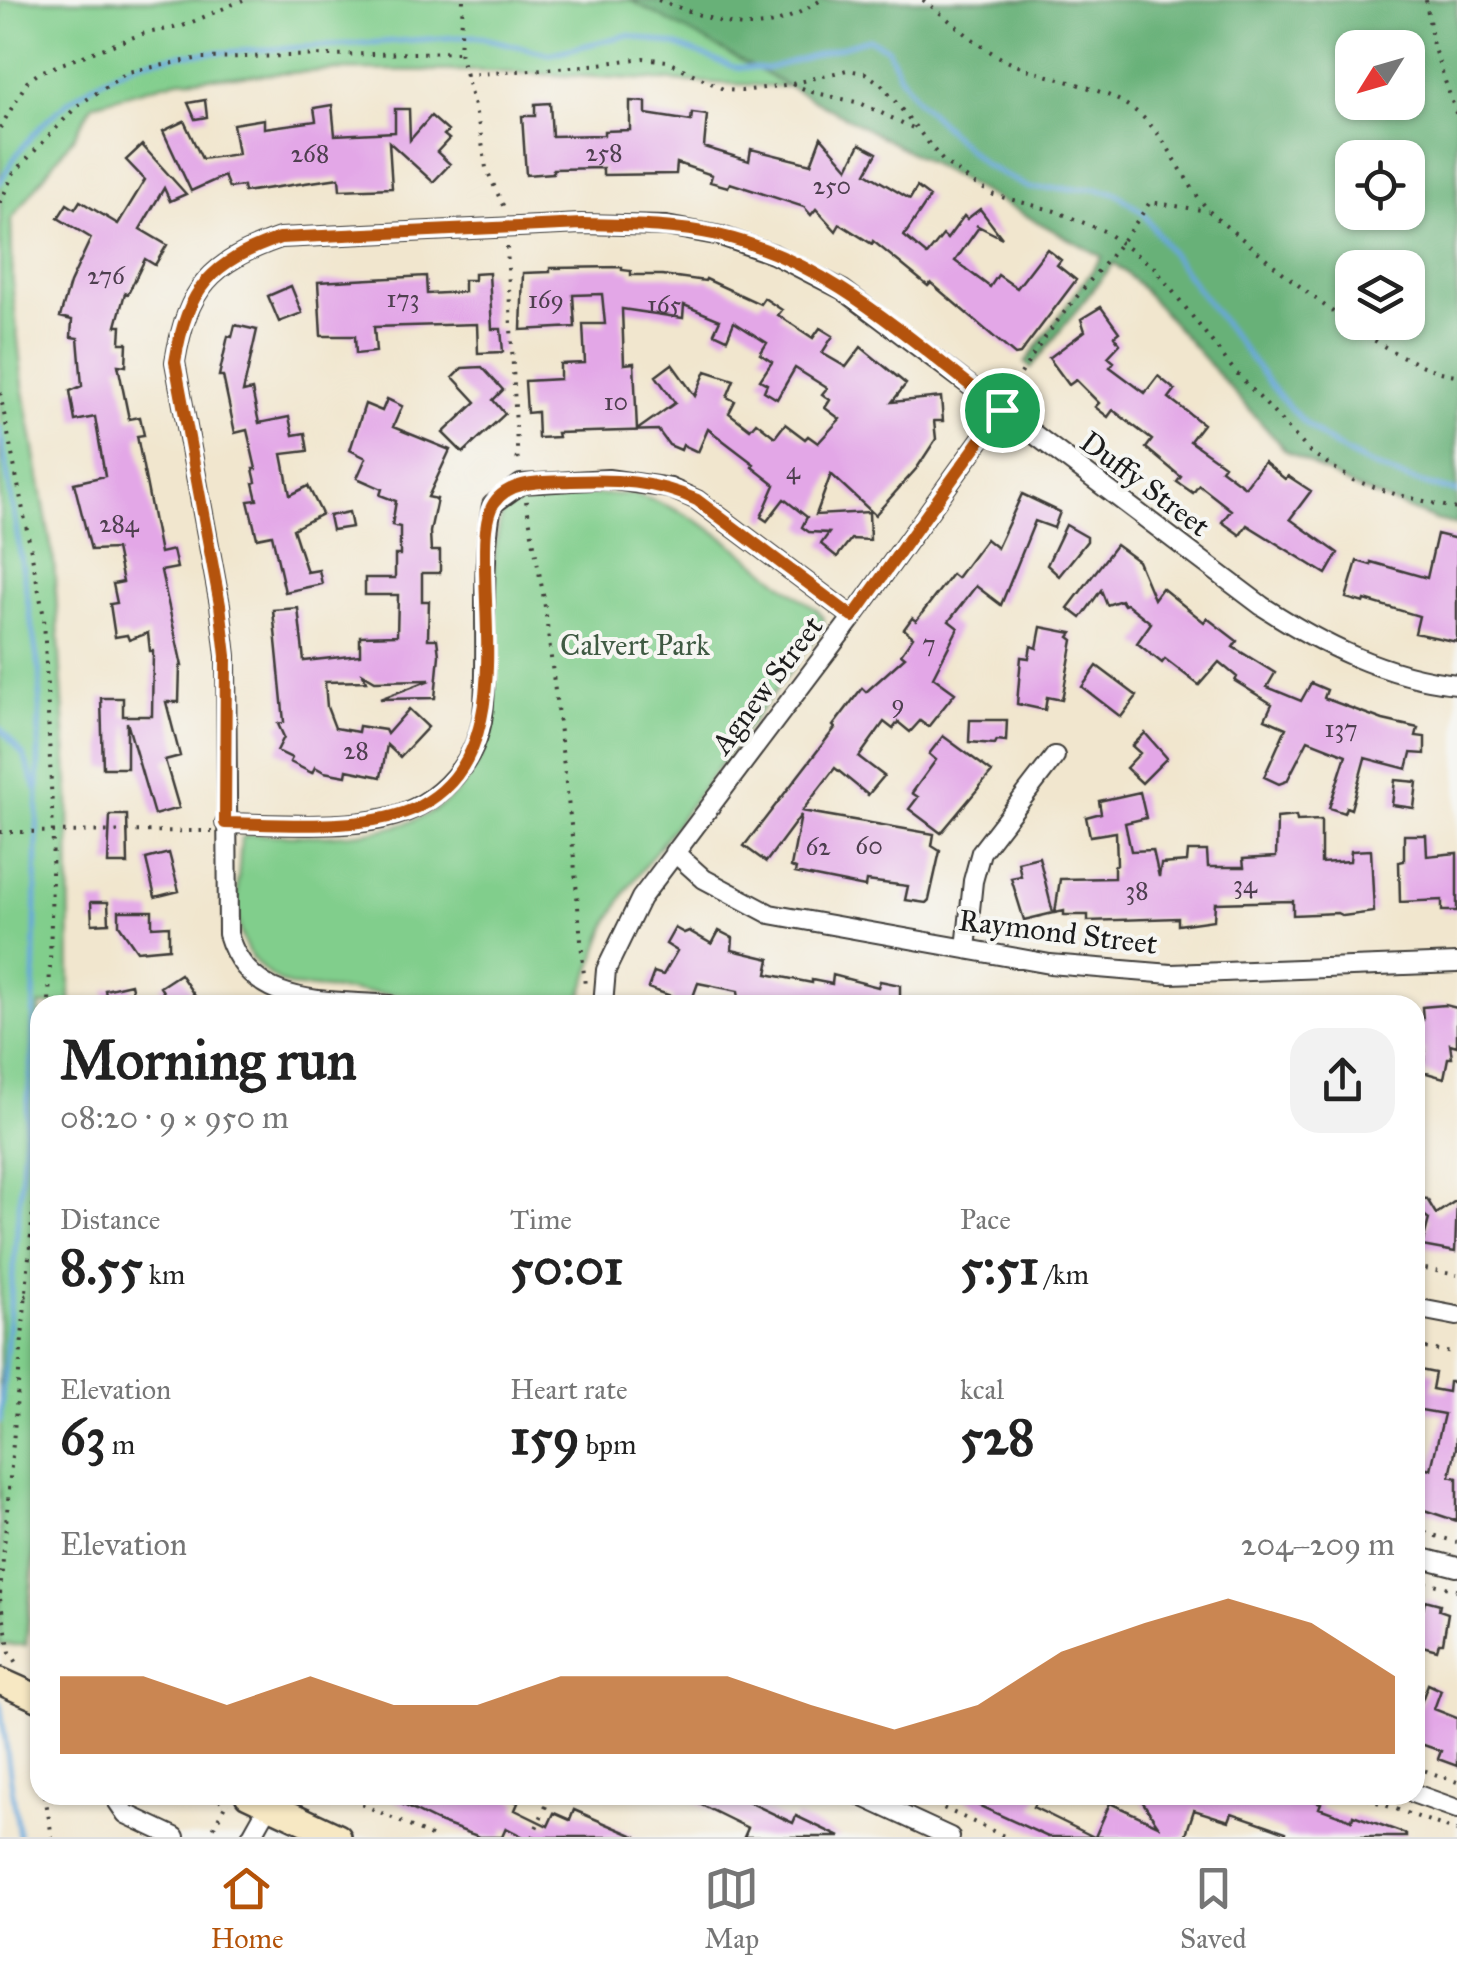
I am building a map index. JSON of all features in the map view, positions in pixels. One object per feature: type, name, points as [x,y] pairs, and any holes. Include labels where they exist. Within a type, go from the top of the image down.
[{"type":"main road","points":[[269,1805],[338,1837]]},
{"type":"street","name":"Duffy Street","points":[[286,995],[252,977],[233,950],[228,934],[218,827],[226,656],[175,362],[180,327],[211,274],[241,252],[280,238],[582,224],[666,226],[721,236],[773,254],[843,290],[1262,606],[1312,638],[1363,662],[1457,684]]},
{"type":"street","name":"Agnew Street","points":[[596,995],[641,898],[853,617],[1002,410]]},
{"type":"street","points":[[218,827],[386,818],[422,805],[466,764],[484,709],[485,542],[492,504],[522,484],[608,479],[670,488],[697,500],[853,617]]},
{"type":"street","points":[[966,949],[973,880],[981,852],[1055,756]]},
{"type":"street","name":"Raymond Street","points":[[674,852],[704,880],[770,914],[1050,964],[1171,974],[1457,963]]},
{"type":"street","points":[[1425,1310],[1457,1316]]},
{"type":"street","points":[[1425,1559],[1457,1567]]},
{"type":"street","points":[[1425,1798],[1457,1809]]},
{"type":"street","points":[[120,1805],[126,1814],[175,1837]]},
{"type":"street","points":[[251,1837],[257,1805]]},
{"type":"street","points":[[881,1805],[950,1837]]},
{"type":"path","points":[[0,128],[28,82],[40,72],[142,34],[183,26],[243,0]]},
{"type":"path","points":[[463,0],[460,52],[486,168],[506,211],[518,472],[544,599],[593,995]]},
{"type":"path","points":[[658,0],[740,27],[775,26],[822,0]]},
{"type":"path","points":[[924,0],[1005,60],[1041,76],[1114,96],[1140,114],[1163,141],[1210,212],[1317,302],[1393,350],[1446,374],[1457,375]]},
{"type":"path","points":[[1426,0],[1433,46],[1457,116]]},
{"type":"path","points":[[0,204],[13,174],[77,106],[128,72],[200,58],[460,52]]},
{"type":"path","points":[[465,75],[643,58],[666,61],[726,90],[792,84],[847,70],[865,74],[881,84],[943,161],[994,195],[1104,230],[1154,266],[1233,368],[1310,452],[1354,480],[1457,508]]},
{"type":"path","points":[[792,84],[860,104],[918,130]]},
{"type":"path","points":[[1002,410],[1040,347],[1124,242],[1150,202],[1210,212]]},
{"type":"path","points":[[0,394],[44,617],[49,995]]},
{"type":"path","points":[[0,832],[218,827]]},
{"type":"path","points":[[22,1687],[10,1652],[0,1597],[30,1233]]},
{"type":"path","points":[[1425,1269],[1457,1275]]},
{"type":"path","points":[[24,1296],[30,1294]]},
{"type":"path","points":[[1425,1348],[1457,1354]]},
{"type":"path","points":[[1425,1533],[1457,1542]]},
{"type":"path","points":[[1425,1582],[1457,1590]]},
{"type":"path","points":[[1425,1771],[1457,1782]]},
{"type":"path","points":[[46,1805],[52,1837]]},
{"type":"path","points":[[209,1837],[225,1805]]},
{"type":"path","points":[[364,1805],[433,1837]]},
{"type":"path","points":[[532,1837],[546,1805]]},
{"type":"path","points":[[937,1805],[1006,1837]]},
{"type":"path","points":[[1385,1805],[1457,1831]]},
{"type":"green space","points":[[0,0],[653,0],[831,89],[481,71],[336,70],[178,80],[93,104],[11,220],[13,293],[23,386],[54,563],[69,795],[70,995],[30,995],[30,1600],[26,1645],[0,1645]]},
{"type":"green space","points":[[630,0],[1457,0],[1457,525],[1355,488],[1285,450],[1138,284],[1114,263],[1031,368],[1025,363],[1102,257]]},
{"type":"green space","name":"Calvert Park","points":[[633,494],[661,503],[730,543],[817,610],[824,626],[626,891],[606,927],[582,995],[399,995],[289,986],[253,959],[244,942],[237,903],[241,838],[251,834],[356,834],[390,828],[421,817],[449,800],[471,775],[487,740],[494,694],[494,561],[499,527],[503,510],[525,496]]},
{"type":"building","points":[[205,100],[207,117],[195,119],[188,103]]},
{"type":"building","points":[[630,101],[646,102],[646,114],[691,121],[692,113],[707,115],[704,147],[749,161],[751,149],[811,164],[821,137],[848,168],[860,144],[877,153],[866,173],[910,199],[917,187],[930,197],[904,236],[927,255],[943,235],[947,239],[964,216],[967,219],[980,209],[1002,238],[976,225],[979,227],[955,261],[990,287],[998,275],[1017,288],[1047,249],[1061,260],[1057,265],[1076,280],[1020,354],[1015,355],[931,283],[928,286],[873,241],[872,244],[840,224],[836,231],[816,209],[811,215],[804,207],[730,183],[728,187],[710,182],[712,175],[677,163],[676,174],[603,175],[603,168],[553,169],[553,173],[526,175],[522,116],[535,116],[535,104],[550,103],[552,136],[604,135],[604,131],[630,130]]},
{"type":"building","points":[[332,105],[335,135],[395,132],[395,109],[409,109],[410,140],[431,116],[448,131],[444,135],[449,139],[437,152],[450,164],[433,182],[389,142],[392,188],[340,190],[339,178],[244,192],[243,186],[229,188],[224,176],[191,191],[163,131],[184,121],[202,159],[238,154],[233,124],[264,119],[264,128],[316,121],[314,108]]},
{"type":"building","points":[[142,145],[186,194],[170,201],[164,188],[140,229],[167,245],[155,265],[145,259],[128,294],[125,293],[116,326],[121,326],[120,343],[127,343],[126,366],[118,365],[129,419],[140,417],[144,435],[137,436],[160,553],[173,550],[177,568],[161,571],[182,666],[179,702],[166,702],[180,756],[165,760],[179,808],[154,815],[127,722],[127,768],[103,768],[101,698],[123,698],[123,716],[152,716],[153,651],[148,633],[129,640],[127,635],[115,637],[110,604],[117,603],[113,584],[123,582],[116,549],[91,550],[74,483],[105,476],[95,417],[75,421],[70,391],[82,386],[78,338],[71,337],[72,320],[60,317],[70,283],[91,238],[58,218],[67,204],[75,209],[80,201],[118,224],[145,180],[126,160]]},
{"type":"building","points":[[622,267],[631,275],[706,279],[760,304],[764,298],[782,310],[778,315],[813,338],[820,328],[833,336],[822,353],[846,367],[861,347],[906,384],[892,402],[941,397],[943,421],[934,421],[936,439],[917,468],[875,515],[831,474],[816,515],[869,512],[870,540],[851,539],[837,557],[821,544],[829,533],[809,532],[802,527],[807,517],[784,499],[767,521],[761,517],[775,485],[708,429],[698,452],[683,445],[681,450],[669,445],[658,430],[557,433],[558,437],[538,438],[537,412],[527,413],[525,381],[560,379],[560,364],[585,363],[583,324],[605,324],[602,294],[573,295],[575,327],[521,330],[523,273],[550,272],[550,268]],"holes":[[[684,305],[720,320],[714,333],[727,339],[734,322],[767,343],[760,354],[772,362],[760,380],[767,384],[764,391],[777,399],[795,368],[827,388],[822,394],[830,400],[825,408],[840,419],[818,443],[808,436],[805,439],[785,424],[775,437],[756,422],[750,429],[729,413],[735,401],[727,397],[734,380],[706,371],[695,396],[672,364],[656,376],[675,403],[637,430],[634,363],[624,364],[622,309],[683,318]]]},
{"type":"building","points":[[489,273],[492,329],[501,329],[503,352],[478,353],[477,324],[374,327],[376,352],[356,354],[355,336],[321,336],[318,282],[426,276],[427,294],[464,292],[464,280],[474,280],[474,274]]},
{"type":"building","points":[[291,286],[302,313],[279,322],[268,296]]},
{"type":"building","points":[[1101,307],[1119,332],[1114,336],[1120,344],[1108,357],[1114,362],[1110,367],[1145,393],[1158,376],[1175,390],[1169,398],[1203,424],[1190,441],[1224,465],[1221,469],[1245,487],[1264,462],[1285,479],[1288,476],[1311,491],[1290,519],[1338,553],[1326,574],[1247,525],[1240,535],[1222,522],[1231,510],[1199,485],[1193,493],[1177,482],[1181,477],[1146,448],[1152,440],[1113,410],[1108,417],[1095,407],[1099,403],[1076,380],[1069,385],[1049,358],[1085,331],[1081,319]]},
{"type":"building","points":[[235,325],[257,330],[243,392],[252,390],[259,423],[289,417],[293,435],[305,433],[308,451],[282,454],[290,495],[308,486],[322,514],[293,529],[307,572],[319,570],[322,584],[285,592],[272,535],[257,538],[248,501],[257,500],[253,483],[256,469],[247,430],[235,433],[223,376],[219,376],[228,336],[232,337]]},
{"type":"building","points":[[482,367],[503,390],[493,400],[505,414],[463,453],[443,433],[476,402],[453,377],[462,368]]},
{"type":"building","points":[[387,399],[402,406],[393,427],[450,450],[428,497],[437,499],[430,532],[431,551],[440,551],[440,573],[422,573],[422,601],[429,601],[428,639],[437,639],[439,655],[435,698],[380,699],[430,680],[375,681],[363,674],[366,681],[325,682],[327,707],[335,728],[358,732],[359,726],[385,730],[387,734],[409,709],[428,727],[400,757],[387,745],[381,777],[347,770],[346,776],[315,767],[312,773],[277,751],[284,737],[278,724],[284,722],[273,610],[298,608],[304,661],[360,655],[360,636],[397,635],[398,595],[365,595],[365,578],[395,578],[395,555],[400,555],[400,527],[392,525],[396,501],[380,495],[382,489],[357,478],[366,458],[350,450],[365,404],[382,411]]},
{"type":"building","points":[[1022,494],[1060,512],[1054,528],[1035,521],[1001,605],[976,586],[949,621],[958,628],[933,677],[955,693],[928,727],[920,721],[910,732],[898,722],[893,729],[884,722],[859,757],[884,776],[868,795],[835,768],[802,811],[934,834],[932,846],[940,851],[929,900],[905,900],[908,886],[866,881],[865,887],[795,873],[796,869],[791,867],[801,815],[766,862],[744,846],[862,688],[866,692],[905,657],[901,654],[913,637],[904,629],[912,618],[916,621],[952,574],[957,578],[986,539],[997,548]]},
{"type":"building","points":[[349,512],[352,527],[332,530],[329,516]]},
{"type":"building","points":[[1066,525],[1087,537],[1087,541],[1059,576],[1047,565]]},
{"type":"building","points":[[1437,534],[1457,539],[1457,642],[1415,633],[1419,616],[1346,598],[1357,561],[1427,578]]},
{"type":"building","points":[[1116,545],[1138,561],[1154,599],[1162,588],[1204,622],[1207,618],[1237,641],[1233,647],[1275,673],[1267,687],[1301,701],[1311,683],[1327,690],[1324,698],[1383,720],[1418,728],[1416,736],[1425,737],[1425,754],[1411,753],[1407,769],[1365,758],[1351,809],[1346,807],[1344,813],[1329,808],[1346,755],[1308,740],[1287,781],[1279,784],[1264,777],[1286,728],[1265,719],[1272,704],[1235,681],[1237,677],[1219,662],[1199,685],[1165,659],[1162,663],[1137,643],[1151,623],[1121,600],[1107,605],[1101,590],[1081,618],[1068,608]]},
{"type":"building","points":[[1041,627],[1072,633],[1069,637],[1073,640],[1062,700],[1047,697],[1045,710],[1017,704],[1021,657],[1029,658],[1031,646],[1037,648]]},
{"type":"building","points":[[1097,666],[1137,696],[1121,717],[1082,687]]},
{"type":"building","points":[[970,720],[1007,720],[1006,741],[969,742]]},
{"type":"building","points":[[1145,733],[1167,758],[1142,783],[1126,768],[1140,753],[1132,746]]},
{"type":"building","points":[[943,736],[992,772],[941,833],[909,809],[918,797],[912,793],[936,760],[929,754]]},
{"type":"building","points":[[1395,780],[1417,782],[1414,808],[1392,805]]},
{"type":"building","points":[[1140,792],[1146,818],[1125,823],[1131,851],[1153,850],[1159,877],[1161,864],[1187,862],[1188,851],[1207,851],[1208,867],[1244,867],[1243,859],[1276,857],[1277,818],[1321,820],[1321,863],[1350,861],[1351,851],[1371,850],[1374,912],[1293,915],[1293,901],[1215,903],[1214,920],[1178,925],[1178,918],[1088,921],[1088,915],[1055,913],[1060,879],[1114,878],[1116,832],[1090,836],[1086,817],[1101,813],[1099,801]]},
{"type":"building","points":[[110,815],[127,815],[128,864],[108,864]]},
{"type":"building","points":[[1404,835],[1426,835],[1427,856],[1457,853],[1457,911],[1442,911],[1442,900],[1400,902],[1399,862],[1404,861]]},
{"type":"building","points":[[169,853],[179,891],[155,897],[146,859]]},
{"type":"building","points":[[1039,857],[1053,913],[1024,920],[1011,878],[1021,876],[1018,862]]},
{"type":"building","points":[[91,902],[108,902],[109,923],[92,924]]},
{"type":"building","points":[[119,911],[152,911],[152,927],[169,926],[169,948],[137,951],[119,925]]},
{"type":"building","points":[[675,928],[712,944],[719,931],[733,938],[732,950],[770,959],[767,974],[812,983],[832,984],[833,975],[878,987],[880,981],[900,985],[900,995],[738,995],[738,991],[698,983],[694,995],[668,995],[648,988],[654,972],[663,975],[677,951],[666,944]]},
{"type":"building","points":[[180,974],[194,995],[165,995],[160,987]]},
{"type":"building","points":[[131,984],[133,995],[106,995],[105,990]]},
{"type":"building","points":[[1425,1007],[1457,1008],[1457,1046],[1450,1044],[1452,1058],[1448,1058],[1444,1078],[1425,1073]]},
{"type":"building","points":[[1425,1199],[1436,1214],[1457,1200],[1455,1252],[1425,1247],[1429,1219],[1425,1216]]},
{"type":"building","points":[[1425,1371],[1435,1373],[1432,1389],[1448,1392],[1449,1382],[1457,1382],[1456,1448],[1450,1476],[1457,1478],[1457,1521],[1425,1510],[1425,1468],[1431,1469],[1444,1414],[1425,1411]]},
{"type":"building","points":[[1425,1600],[1440,1604],[1439,1610],[1448,1613],[1443,1643],[1439,1643],[1437,1650],[1425,1647]]},
{"type":"building","points":[[1428,1684],[1441,1690],[1434,1709],[1457,1718],[1457,1766],[1438,1759],[1441,1751],[1425,1745]]},
{"type":"building","points":[[403,1805],[517,1805],[515,1810],[548,1826],[554,1813],[570,1820],[574,1810],[637,1837],[524,1837],[506,1828],[502,1837],[480,1837]]},
{"type":"building","points":[[701,1805],[755,1805],[793,1823],[796,1816],[840,1837],[744,1837],[748,1828]]},
{"type":"building","points":[[978,1805],[1034,1805],[1094,1837],[1048,1837]]},
{"type":"building","points":[[1109,1805],[1158,1825],[1145,1805],[1320,1805],[1319,1808],[1352,1820],[1353,1815],[1406,1837],[1285,1837],[1286,1832],[1232,1813],[1229,1821],[1194,1810],[1185,1837],[1095,1837]]},
{"type":"waterway","points":[[0,183],[24,145],[74,98],[133,65],[179,55],[476,36],[550,54],[628,35],[675,45],[734,67],[766,69],[869,39],[887,48],[917,100],[983,164],[1029,188],[1116,193],[1143,213],[1268,382],[1319,435],[1378,468],[1457,492]]},
{"type":"waterway","points":[[0,428],[40,677],[34,995]]},
{"type":"waterway","points":[[0,728],[24,756],[36,789]]},
{"type":"waterway","points":[[0,1421],[30,1080]]},
{"type":"waterway","points":[[0,1702],[19,1837]]},
{"type":"route","points":[[582,224],[666,226],[721,236],[773,254],[843,290],[1002,410],[853,617],[697,500],[670,488],[608,479],[522,484],[506,492],[492,504],[485,542],[484,709],[466,764],[422,805],[386,818],[328,823],[225,823],[226,656],[175,362],[180,327],[193,299],[211,274],[241,252],[280,238],[582,224]]}]
